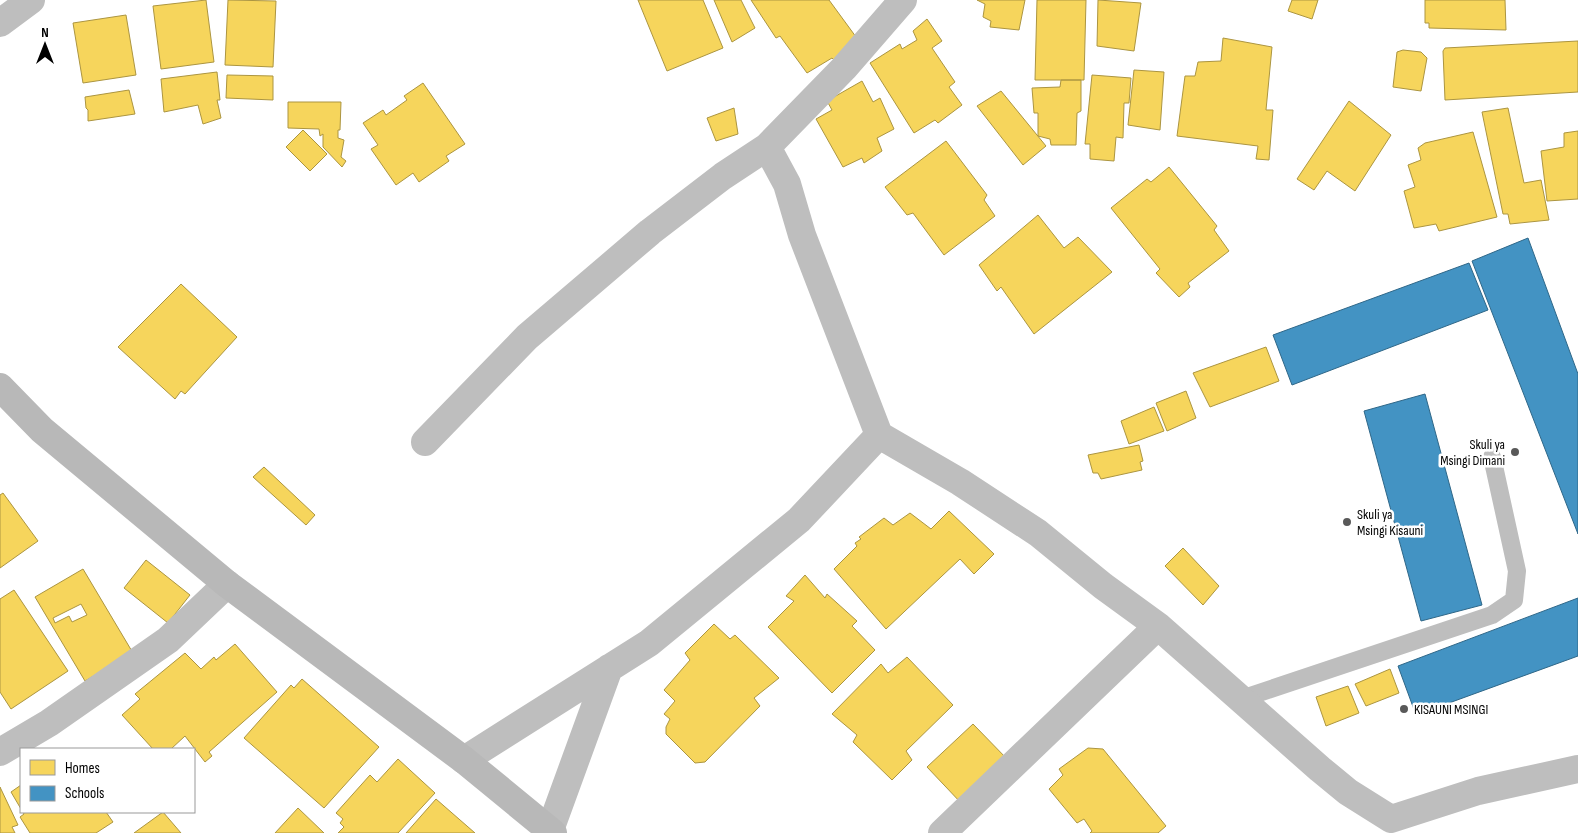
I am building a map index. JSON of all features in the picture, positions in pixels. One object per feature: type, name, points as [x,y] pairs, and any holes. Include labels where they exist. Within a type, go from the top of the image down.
[{"type":"main road","points":[[0,387],[42,430],[227,584],[464,760],[552,832]]},
{"type":"street","points":[[0,24],[31,0]]},
{"type":"street","points":[[425,442],[527,337],[650,232],[723,176],[767,146],[844,68],[903,0]]},
{"type":"street","points":[[767,146],[787,184],[802,235],[879,435],[960,482],[1038,533],[1103,586],[1158,626],[1348,792],[1402,826],[1478,791],[1578,769]]},
{"type":"street","points":[[464,760],[649,643],[799,520],[879,435]]},
{"type":"street","points":[[0,752],[49,723],[168,640],[227,584]]},
{"type":"street","points":[[942,833],[1158,626]]},
{"type":"street","points":[[552,832],[609,668]]},
{"type":"lane","points":[[1241,699],[1492,615],[1514,600],[1517,572],[1492,457]]},
{"type":"building: Homes","points":[[206,0],[214,62],[161,69],[153,6]]},
{"type":"building: Homes","points":[[228,0],[276,1],[273,67],[225,65]]},
{"type":"building: Homes","points":[[638,0],[703,0],[723,48],[667,71]]},
{"type":"building: Homes","points":[[714,0],[741,0],[755,28],[732,42]]},
{"type":"building: Homes","points":[[751,0],[829,0],[859,41],[834,60],[832,58],[807,73],[780,36],[776,38]]},
{"type":"building: Homes","points":[[977,0],[1025,0],[1019,30],[990,27],[991,21],[983,17],[985,4]]},
{"type":"building: Homes","points":[[1037,0],[1086,0],[1084,80],[1035,80]]},
{"type":"building: Homes","points":[[1098,0],[1141,3],[1134,51],[1097,46]]},
{"type":"building: Homes","points":[[1292,0],[1318,0],[1312,19],[1288,11]]},
{"type":"building: Homes","points":[[1425,0],[1505,0],[1506,30],[1429,28],[1429,23],[1425,23]]},
{"type":"building: Homes","points":[[126,15],[136,75],[83,83],[73,23]]},
{"type":"building: Homes","points":[[927,19],[942,41],[932,48],[955,82],[949,87],[962,105],[938,123],[935,120],[914,133],[870,63],[900,44],[902,49],[917,40],[913,31]]},
{"type":"building: Homes","points":[[1223,38],[1272,47],[1266,110],[1273,110],[1269,160],[1256,159],[1258,146],[1177,136],[1185,76],[1195,76],[1198,62],[1221,61]]},
{"type":"building: Homes","points":[[1578,41],[1578,92],[1445,100],[1443,51],[1445,48]]},
{"type":"building: Homes","points":[[1403,50],[1421,52],[1427,58],[1421,91],[1393,87],[1397,52]]},
{"type":"building: Homes","points":[[1134,70],[1164,72],[1160,130],[1128,125]]},
{"type":"building: Homes","points":[[217,72],[220,100],[217,100],[221,118],[203,124],[198,105],[164,112],[161,79]]},
{"type":"building: Homes","points":[[227,75],[273,76],[273,100],[226,98]]},
{"type":"building: Homes","points":[[1092,75],[1131,78],[1129,103],[1124,103],[1123,138],[1116,137],[1114,161],[1090,159],[1090,144],[1085,144]]},
{"type":"building: Homes","points":[[1061,80],[1081,80],[1081,111],[1077,113],[1076,145],[1051,145],[1050,139],[1038,136],[1038,113],[1034,113],[1032,88],[1060,87]]},
{"type":"building: Homes","points":[[862,81],[873,102],[880,98],[894,129],[877,138],[882,151],[864,163],[862,158],[843,167],[816,119],[832,110],[827,101]]},
{"type":"building: Homes","points":[[423,83],[465,144],[446,156],[449,161],[419,182],[413,173],[396,185],[371,149],[378,145],[363,123],[383,110],[386,115],[407,100],[404,96]]},
{"type":"building: Homes","points":[[129,90],[135,114],[88,121],[85,97]]},
{"type":"building: Homes","points":[[1001,91],[1046,146],[1023,165],[977,106]]},
{"type":"building: Homes","points":[[1349,101],[1391,135],[1355,191],[1327,171],[1314,190],[1297,179]]},
{"type":"building: Homes","points":[[288,102],[341,102],[338,138],[344,140],[341,157],[346,161],[342,167],[323,147],[323,134],[320,136],[319,129],[288,128]]},
{"type":"building: Homes","points":[[734,108],[738,134],[716,141],[707,118]]},
{"type":"building: Homes","points":[[1508,108],[1524,183],[1541,180],[1549,220],[1510,224],[1508,214],[1503,214],[1482,112]]},
{"type":"building: Homes","points":[[303,130],[327,154],[310,171],[286,147]]},
{"type":"building: Homes","points":[[1578,131],[1578,199],[1547,201],[1541,151],[1564,147],[1564,133]]},
{"type":"building: Homes","points":[[1473,132],[1497,217],[1439,231],[1436,224],[1414,228],[1404,191],[1415,187],[1408,165],[1421,160],[1418,148],[1425,143]]},
{"type":"building: Homes","points":[[946,141],[987,195],[984,200],[995,216],[944,255],[913,213],[907,215],[885,187]]},
{"type":"building: Homes","points":[[1169,167],[1217,226],[1214,230],[1229,251],[1188,283],[1190,287],[1179,297],[1156,273],[1160,269],[1111,208],[1147,179],[1151,182]]},
{"type":"building: Homes","points":[[1038,215],[1064,248],[1078,237],[1112,272],[1034,334],[1001,287],[997,291],[979,265]]},
{"type":"building: Homes","points":[[181,284],[237,337],[185,394],[181,391],[175,399],[118,347]]},
{"type":"building: Homes","points":[[1266,347],[1279,381],[1210,407],[1193,373]]},
{"type":"building: Homes","points":[[1186,391],[1196,418],[1167,431],[1156,403]]},
{"type":"building: Homes","points":[[1154,407],[1164,431],[1129,444],[1121,421]]},
{"type":"building: Homes","points":[[1139,445],[1143,461],[1140,462],[1142,470],[1101,479],[1098,473],[1093,473],[1088,455]]},
{"type":"building: Homes","points":[[264,467],[315,515],[306,525],[253,477]]},
{"type":"building: Homes","points":[[3,493],[38,541],[0,568],[0,495]]},
{"type":"building: Homes","points":[[949,511],[994,554],[974,574],[960,559],[886,629],[834,569],[857,546],[855,543],[861,539],[859,537],[884,518],[893,525],[910,513],[931,529]]},
{"type":"building: Homes","points":[[1183,548],[1219,586],[1203,605],[1165,566]]},
{"type":"building: Homes","points":[[146,560],[190,595],[168,623],[124,588]]},
{"type":"building: Homes","points":[[83,569],[133,653],[85,681],[35,597]],"holes":[[[81,604],[87,615],[72,622],[69,616],[55,623],[53,618]]]},
{"type":"building: Homes","points":[[805,575],[825,598],[827,594],[857,621],[852,626],[875,650],[832,693],[768,627],[794,601],[786,596]]},
{"type":"building: Homes","points":[[14,590],[68,671],[11,709],[0,692],[0,599]]},
{"type":"building: Homes","points":[[714,624],[730,639],[735,635],[779,678],[754,698],[760,706],[705,762],[695,763],[666,734],[666,727],[670,719],[664,714],[675,701],[664,690],[690,660],[685,653]]},
{"type":"building: Homes","points":[[235,644],[277,692],[209,752],[212,756],[205,762],[185,736],[172,748],[152,748],[122,715],[140,699],[135,694],[185,653],[201,669],[214,657],[216,660]]},
{"type":"building: Homes","points":[[907,657],[953,705],[906,751],[912,760],[892,780],[853,742],[857,735],[832,714],[881,664],[888,673]]},
{"type":"building: Homes","points":[[1390,669],[1399,693],[1366,706],[1355,684]]},
{"type":"building: Homes","points":[[302,679],[379,747],[324,808],[244,738],[291,685],[294,688]]},
{"type":"building: Homes","points":[[1348,686],[1359,713],[1326,726],[1316,697]]},
{"type":"building: Homes","points":[[973,724],[1009,761],[962,804],[927,767]]},
{"type":"building: Homes","points":[[1088,748],[1103,749],[1166,826],[1158,833],[1090,833],[1092,831],[1084,819],[1077,823],[1049,789],[1063,775],[1059,769]]},
{"type":"building: Homes","points":[[398,759],[435,793],[398,833],[338,833],[344,827],[340,823],[343,819],[336,813],[370,775],[377,782]]},
{"type":"building: Homes","points":[[20,786],[20,807],[11,792]]},
{"type":"building: Homes","points":[[0,787],[18,825],[12,827],[15,833],[0,833]]},
{"type":"building: Homes","points":[[436,799],[475,833],[406,833]]},
{"type":"building: Homes","points":[[298,808],[324,833],[275,833]]},
{"type":"building: Homes","points":[[107,813],[113,822],[96,833],[30,833],[20,817],[24,814]]},
{"type":"building: Homes","points":[[164,813],[181,833],[134,833]]},
{"type":"building: Schools","points":[[1528,238],[1578,374],[1578,534],[1472,261]]},
{"type":"building: Schools","points":[[1469,263],[1488,310],[1292,385],[1273,335]]},
{"type":"building: Schools","points":[[1425,394],[1482,605],[1421,621],[1364,411]]},
{"type":"building: Schools","points":[[1578,598],[1578,656],[1416,715],[1398,666]]},
{"type":"place","name":"Skuli ya Msingi Dimani","points":[[1515,452]]},
{"type":"place","name":"Skuli ya Msingi Kisauni","points":[[1347,522]]},
{"type":"place","name":"KISAUNI MSINGI","points":[[1404,709]]}]
